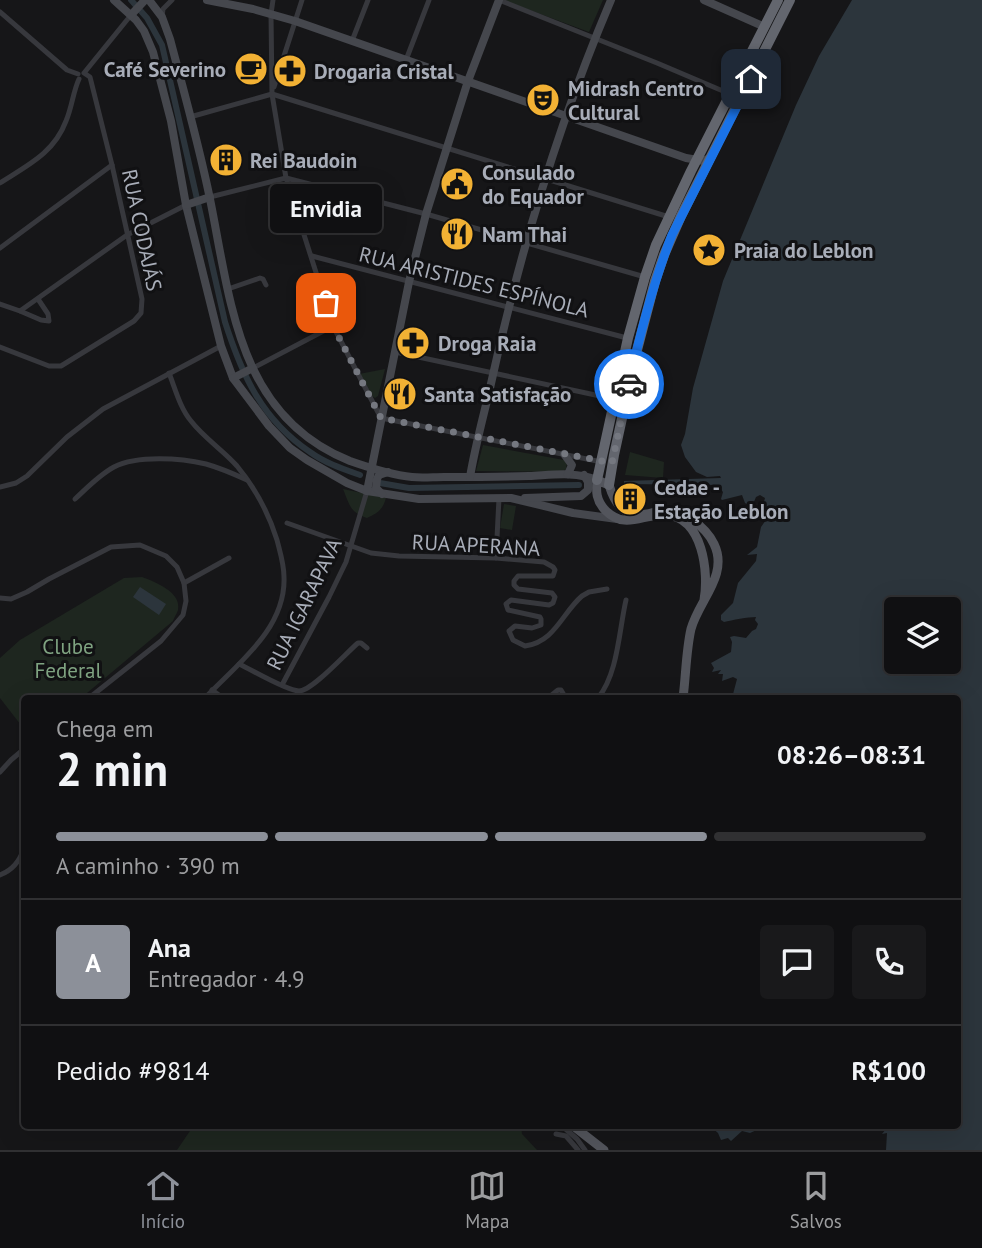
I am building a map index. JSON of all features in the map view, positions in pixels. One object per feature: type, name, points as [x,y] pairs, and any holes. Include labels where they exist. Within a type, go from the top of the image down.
[{"type":"highway","points":[[609,485],[606,463],[614,399],[628,338],[656,245],[778,0]]},
{"type":"highway","points":[[597,480],[606,463],[655,281],[672,235],[790,0]]},
{"type":"highway","points":[[751,79],[750,69],[768,32],[765,27]]},
{"type":"main road","points":[[114,0],[144,31],[156,60],[171,121],[186,205],[221,346],[233,379],[269,426],[290,447],[338,479],[382,494],[419,499],[581,496],[588,490],[588,482],[583,475]]},
{"type":"main road","points":[[207,0],[295,21],[686,158],[704,161],[711,157]]},
{"type":"main road","points":[[367,491],[394,352],[426,214],[468,81],[499,0]]},
{"type":"main road","points":[[470,477],[525,243],[565,116],[611,0]]},
{"type":"main road","points":[[704,0],[765,27]]},
{"type":"main road","points":[[131,15],[149,2],[162,17],[210,197],[228,289],[243,343],[261,386],[273,403],[295,428],[314,443],[327,451],[372,468],[412,477],[583,475],[609,485],[616,503],[623,511],[633,515],[670,511],[696,523],[716,546],[719,558],[717,573],[692,627],[683,695]]},
{"type":"main road","points":[[186,205],[210,197]]},
{"type":"main road","points":[[233,379],[253,368]]},
{"type":"main road","points":[[374,453],[388,472]]},
{"type":"main road","points":[[564,454],[572,465],[568,474]]},
{"type":"main road","points":[[382,494],[376,488],[377,479],[379,475],[388,472]]},
{"type":"main road","points":[[597,480],[597,499],[603,508],[617,519]]},
{"type":"main road","points":[[511,498],[573,513],[617,519],[636,520],[663,514],[676,517],[693,531],[705,559],[704,600]]},
{"type":"main road","points":[[705,559],[713,563],[719,558]]},
{"type":"main road","points":[[577,1129],[602,1149]]},
{"type":"main road","points":[[585,1129],[602,1149]]},
{"type":"street","points":[[149,2],[158,7],[171,0]]},
{"type":"street","points":[[162,17],[163,9],[171,0]]},
{"type":"street","points":[[272,0],[272,94],[286,178],[333,326],[381,418],[606,463]]},
{"type":"street","points":[[272,94],[302,0]]},
{"type":"street","points":[[352,41],[368,0]]},
{"type":"street","points":[[406,60],[429,0]]},
{"type":"street","points":[[499,0],[730,94]]},
{"type":"street","points":[[0,12],[67,70],[80,75]]},
{"type":"street","points":[[0,183],[51,148],[68,118],[80,75],[131,15]]},
{"type":"street","name":"RUA CODAJÁS","points":[[0,347],[48,366],[61,366],[134,321],[141,313],[142,299],[90,77],[80,75]]},
{"type":"street","points":[[190,117],[272,94],[669,217]]},
{"type":"street","points":[[0,248],[112,164]]},
{"type":"street","points":[[210,197],[286,178],[426,214],[645,277]]},
{"type":"street","points":[[20,311],[127,235],[186,205]]},
{"type":"street","name":"RUA ARISTIDES ESPÍNOLA","points":[[312,256],[628,338]]},
{"type":"street","points":[[228,289],[260,278],[266,285]]},
{"type":"street","points":[[0,304],[49,321],[48,314],[38,299]]},
{"type":"street","points":[[253,368],[333,326]]},
{"type":"street","points":[[0,487],[16,483],[27,476],[67,437],[103,409],[221,346]]},
{"type":"street","points":[[394,352],[614,399]]},
{"type":"street","points":[[169,373],[190,421],[220,448],[250,482],[263,504],[282,557],[283,593],[274,618],[257,645],[208,695]]},
{"type":"street","points":[[75,499],[111,468],[123,463],[154,459],[205,464],[250,482]]},
{"type":"street","name":"RUA IGARAPAVA","points":[[239,664],[282,685],[346,562],[367,491]]},
{"type":"street","points":[[496,558],[499,498]]},
{"type":"street","name":"RUA APERANA","points":[[287,523],[371,553],[496,558],[544,562],[554,567],[552,576],[524,575],[518,576],[514,581],[518,589],[549,592],[555,597],[549,605],[511,600],[507,602],[508,610],[540,617],[542,622],[537,627],[515,626],[511,629],[509,635],[519,645],[533,645],[545,638],[582,596],[607,589]]},
{"type":"street","points":[[0,598],[11,599],[27,592],[111,547],[140,545],[166,556],[177,567],[184,583],[186,601],[183,615],[161,641],[93,695]]},
{"type":"street","points":[[184,583],[229,558]]},
{"type":"street","points":[[600,695],[610,675],[626,600]]},
{"type":"street","points":[[282,685],[302,691],[316,682],[358,643],[367,648]]},
{"type":"street","points":[[212,690],[219,695]]},
{"type":"street","points":[[0,772],[21,752]]},
{"type":"street","points":[[0,875],[13,868],[21,856]]},
{"type":"street","points":[[566,1129],[585,1150]]},
{"type":"street","points":[[556,1134],[566,1136],[578,1150]]},
{"type":"green space","points":[[506,0],[603,0],[589,32]]},
{"type":"green space","points":[[385,369],[378,396],[375,398],[359,374]]},
{"type":"green space","points":[[483,445],[564,460],[567,463],[566,469],[562,472],[476,471]]},
{"type":"green space","points":[[630,452],[664,462],[663,478],[625,475]]},
{"type":"green space","points":[[343,489],[386,498],[380,510],[367,518],[351,508]]},
{"type":"green space","points":[[504,504],[516,506],[512,530],[500,528]]},
{"type":"green space","name":"Clube Federal","points":[[142,577],[172,593],[178,604],[173,621],[85,695],[21,695],[21,725],[0,698],[0,658],[20,640],[124,578]]},
{"type":"green space","points":[[191,1129],[521,1129],[522,1134],[537,1150],[177,1150]]},
{"type":"shaded area","points":[[852,0],[982,0],[982,1150],[886,1150],[887,1133],[882,1134],[886,1129],[961,1129],[961,695],[733,695],[737,679],[733,677],[722,681],[723,674],[718,674],[721,670],[712,672],[714,668],[711,663],[731,652],[730,637],[746,638],[758,624],[756,617],[724,622],[721,615],[733,603],[738,583],[756,561],[757,554],[747,555],[757,547],[761,527],[766,520],[766,516],[761,513],[765,498],[760,495],[749,505],[745,503],[742,495],[722,500],[723,492],[719,487],[721,485],[624,484],[624,481],[721,478],[707,477],[696,472],[685,457],[681,445],[693,388],[723,281],[796,105],[819,56]]},
{"type":"shaded area","points":[[140,587],[166,604],[159,615],[133,597]]},
{"type":"shaded area","points":[[714,1129],[759,1129],[750,1133],[742,1131],[731,1141],[728,1138],[721,1140]]},
{"type":"waterway","points":[[131,0],[147,18],[162,45],[225,322],[247,378],[266,411],[293,439],[322,459],[360,475]]},
{"type":"waterway","points":[[380,483],[409,488],[579,485]]},
{"type":"way so far","points":[[326,303],[333,326],[381,418],[612,463],[629,384]]},
{"type":"place","name":"Café Severino","points":[[251,69]]},
{"type":"place","name":"Drogaria Cristal","points":[[290,71]]},
{"type":"place","name":"Midrash Centro Cultural","points":[[543,100]]},
{"type":"place","name":"Rei Baudoin","points":[[226,160]]},
{"type":"place","name":"Consulado do Equador","points":[[457,184]]},
{"type":"place","name":"Nam Thai","points":[[457,234]]},
{"type":"place","name":"Praia do Leblon","points":[[709,250]]},
{"type":"place","name":"Envidia","points":[[326,303]]},
{"type":"place","name":"Droga Raia","points":[[413,343]]},
{"type":"place","name":"Santa Satisfação","points":[[400,394]]},
{"type":"place","name":"Cedae - Estação Leblon","points":[[630,499]]},
{"type":"route","points":[[629,384],[664,255],[751,79]]}]
